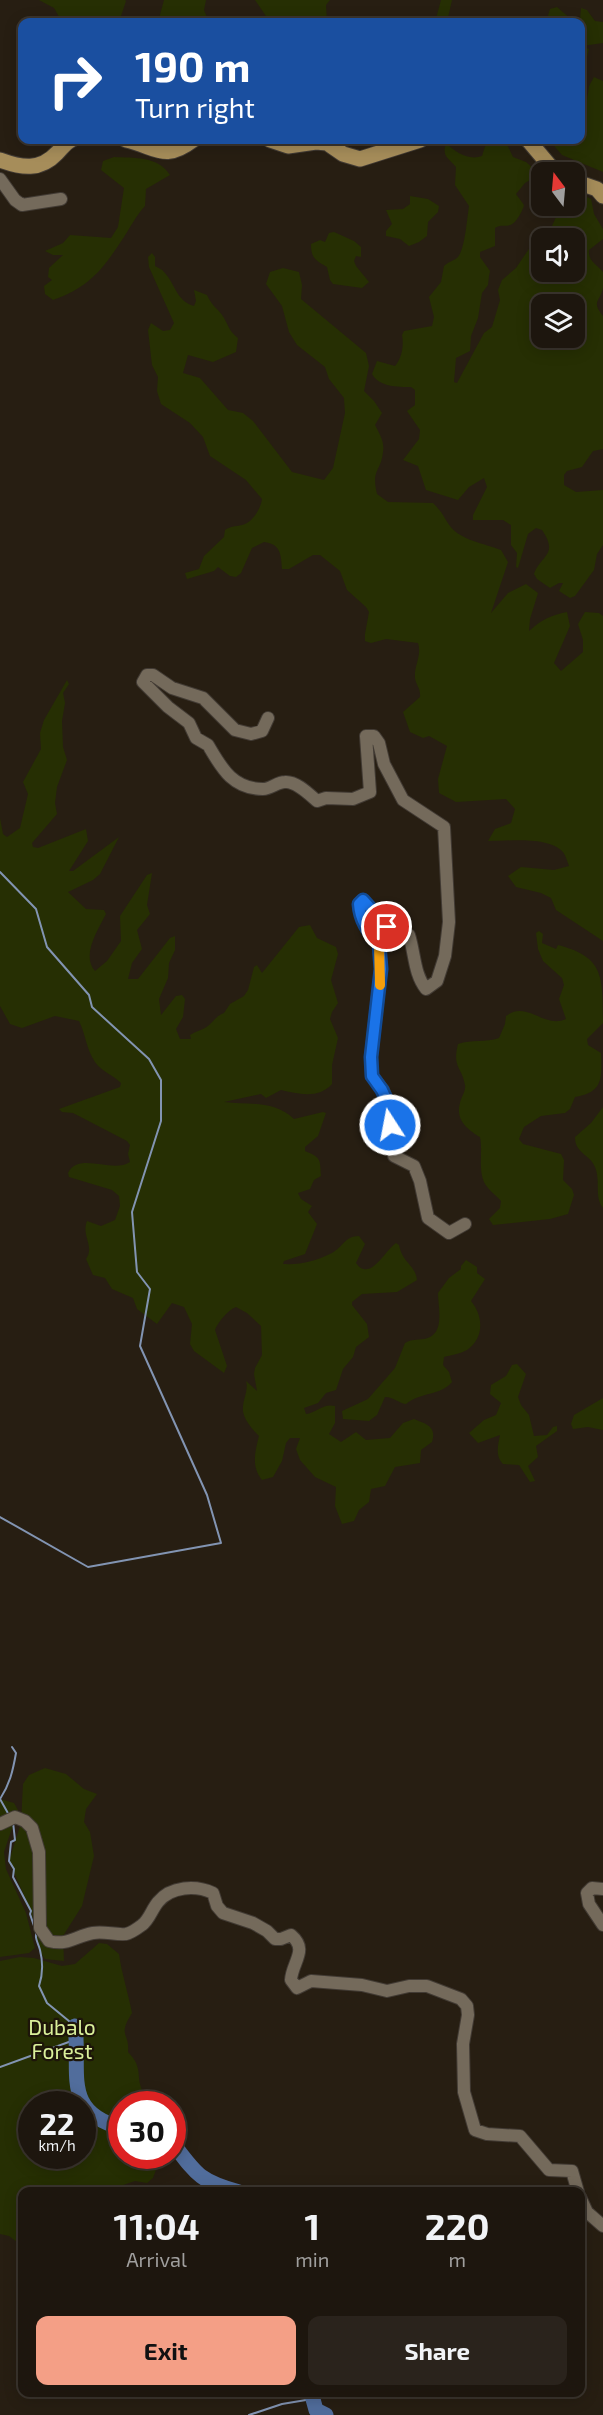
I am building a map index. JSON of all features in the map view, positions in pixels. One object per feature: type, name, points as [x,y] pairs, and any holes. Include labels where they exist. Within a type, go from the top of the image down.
[{"type":"main road","points":[[0,160],[17,166],[33,168],[48,161],[67,144]]},
{"type":"main road","points":[[139,144],[169,153],[188,144]]},
{"type":"main road","points":[[282,144],[288,146],[302,144]]},
{"type":"main road","points":[[328,144],[343,154],[360,159],[407,144]]},
{"type":"main road","points":[[531,144],[547,162]]},
{"type":"main road","points":[[585,185],[597,189],[603,196]]},
{"type":"street","points":[[0,179],[15,200],[22,205],[61,199]]},
{"type":"street","points":[[268,718],[262,731],[250,734],[235,730],[203,698],[172,688],[153,675],[147,675],[143,682],[168,707],[189,723],[192,732],[207,745],[214,759],[234,780],[255,788],[265,789],[285,782],[299,787],[317,801],[326,798],[353,799],[370,792],[366,736],[374,736],[379,743],[384,764],[403,800],[444,827],[449,922],[445,956],[437,981],[426,989],[417,978],[415,953],[410,935],[387,927],[363,900],[359,904],[367,932],[379,944],[381,969],[371,1057],[372,1076],[389,1105],[394,1156],[414,1166],[420,1181],[428,1218],[449,1233],[465,1224]]},
{"type":"street","points":[[0,1824],[15,1817],[25,1821],[32,1828],[39,1852],[40,1928],[49,1941],[58,1944],[72,1942],[97,1932],[127,1934],[144,1923],[158,1901],[167,1894],[183,1888],[203,1888],[213,1893],[223,1913],[253,1923],[275,1939],[291,1935],[297,1940],[300,1952],[291,1970],[291,1980],[297,1988],[311,1981],[362,1985],[387,1990],[427,1986],[461,1999],[467,2006],[468,2015],[463,2044],[464,2092],[475,2130],[488,2134],[520,2136],[549,2170],[572,2171],[577,2187]]},
{"type":"street","points":[[603,1889],[592,1888],[587,1893],[589,1904],[603,1925]]},
{"type":"street","points":[[585,2208],[603,2226]]},
{"type":"green space","points":[[39,0],[126,1],[120,18],[60,18],[54,8]]},
{"type":"green space","points":[[164,0],[206,0],[204,10],[207,18],[159,18]]},
{"type":"green space","points":[[255,0],[330,0],[326,5],[327,18],[267,18]]},
{"type":"green space","points":[[441,0],[452,0],[448,18],[436,18]]},
{"type":"green space","points":[[557,7],[570,18],[547,18],[550,9]]},
{"type":"green space","points":[[581,8],[587,10],[595,21],[603,22],[603,43],[585,46],[585,18],[580,18]]},
{"type":"green space","points":[[585,47],[589,49],[585,62]]},
{"type":"green space","points":[[594,77],[603,81],[603,172],[585,165],[585,162],[562,155],[552,144],[585,144],[585,103],[589,86]]},
{"type":"green space","points":[[446,144],[462,155],[482,156],[486,144],[507,144],[513,157],[531,166],[531,179],[516,194],[524,205],[517,220],[510,225],[495,228],[495,246],[480,252],[480,257],[490,271],[488,285],[482,293],[478,318],[471,336],[470,351],[456,358],[454,382],[457,383],[484,333],[492,327],[500,300],[498,290],[502,280],[516,268],[531,246],[531,282],[585,282],[585,228],[549,228],[556,216],[585,216],[585,196],[591,199],[594,214],[603,229],[603,239],[589,250],[589,254],[591,260],[603,272],[603,288],[597,304],[603,316],[603,449],[593,451],[582,467],[567,471],[564,475],[564,485],[576,492],[603,490],[603,545],[597,554],[594,570],[575,596],[570,598],[559,591],[563,583],[550,588],[534,574],[549,550],[547,538],[542,530],[536,528],[528,534],[518,568],[516,567],[517,553],[511,545],[511,525],[503,520],[473,520],[473,515],[487,487],[484,478],[469,487],[458,500],[426,490],[418,466],[403,460],[419,439],[420,430],[407,411],[415,405],[415,390],[411,387],[384,384],[372,374],[377,361],[395,366],[402,351],[404,331],[432,326],[434,317],[429,297],[441,282],[444,266],[460,254],[469,206],[455,185],[456,167],[445,154]]},
{"type":"green space","points":[[114,157],[152,161],[159,164],[170,175],[146,189],[145,206],[102,268],[77,289],[53,300],[45,294],[44,286],[52,280],[48,277],[49,268],[63,255],[53,255],[45,251],[63,243],[70,235],[111,238],[118,227],[124,188],[101,170],[103,161]]},
{"type":"green space","points":[[410,196],[428,199],[439,206],[438,212],[428,222],[427,236],[409,246],[400,239],[386,236],[386,231],[392,224],[386,210],[403,209],[410,204]]},
{"type":"green space","points":[[334,232],[354,241],[361,247],[361,257],[356,256],[354,261],[369,282],[362,288],[333,284],[327,267],[313,256],[311,244],[320,240],[325,242],[329,233]]},
{"type":"green space","points":[[152,253],[155,257],[155,266],[168,276],[183,300],[194,306],[196,301],[194,290],[207,295],[238,338],[236,352],[213,362],[188,355],[183,373],[200,378],[228,410],[243,413],[253,421],[292,472],[324,480],[333,468],[345,413],[344,398],[329,379],[325,367],[297,345],[289,332],[282,306],[266,284],[270,272],[283,268],[299,272],[302,285],[301,299],[366,353],[369,366],[364,391],[382,413],[375,425],[383,445],[382,459],[375,480],[377,494],[388,502],[433,503],[454,531],[501,550],[508,562],[491,613],[508,593],[526,584],[538,593],[529,631],[546,618],[567,612],[570,626],[554,663],[561,671],[583,652],[583,640],[578,624],[585,612],[599,613],[603,616],[603,941],[556,910],[551,898],[516,887],[508,876],[521,867],[554,870],[569,866],[563,852],[548,844],[528,840],[488,841],[495,829],[511,823],[515,809],[506,799],[456,802],[439,793],[438,779],[447,746],[429,736],[423,738],[410,732],[403,712],[420,697],[415,678],[418,643],[386,639],[371,643],[365,641],[369,612],[347,590],[340,571],[320,555],[313,555],[289,569],[282,569],[277,548],[264,542],[252,548],[241,573],[236,577],[230,576],[218,567],[214,571],[187,579],[185,573],[199,569],[204,556],[224,537],[225,530],[245,524],[254,517],[262,499],[246,480],[210,456],[203,437],[190,423],[161,404],[157,391],[158,377],[152,365],[148,330],[151,323],[163,331],[170,330],[174,323],[149,267],[148,257]]},
{"type":"green space","points":[[67,680],[69,684],[63,693],[65,703],[62,721],[63,747],[67,760],[57,787],[55,803],[57,814],[32,843],[33,847],[38,848],[86,829],[88,841],[69,871],[73,871],[119,837],[100,874],[68,892],[86,909],[104,910],[106,914],[90,950],[91,965],[95,971],[107,961],[121,941],[120,916],[147,875],[152,873],[147,905],[150,914],[137,930],[142,949],[132,963],[128,979],[138,979],[170,938],[175,936],[175,950],[169,963],[168,978],[159,999],[161,1015],[176,996],[182,995],[185,999],[183,1017],[176,1029],[180,1039],[191,1039],[190,1035],[208,1026],[224,1013],[230,1004],[244,996],[248,990],[254,967],[257,965],[262,973],[299,927],[310,925],[317,938],[336,947],[338,954],[331,980],[338,1003],[330,1019],[338,1038],[332,1065],[332,1084],[315,1094],[281,1090],[266,1098],[261,1094],[224,1102],[270,1106],[294,1119],[326,1113],[318,1136],[305,1147],[305,1151],[319,1159],[321,1176],[314,1180],[310,1189],[298,1193],[301,1199],[312,1206],[308,1212],[317,1224],[305,1254],[284,1261],[283,1264],[302,1263],[320,1258],[336,1251],[350,1238],[359,1236],[365,1244],[356,1263],[361,1268],[372,1267],[396,1243],[416,1275],[417,1280],[397,1292],[362,1294],[352,1302],[367,1324],[369,1337],[356,1347],[353,1357],[343,1369],[336,1390],[326,1393],[318,1403],[304,1408],[306,1414],[323,1407],[335,1406],[335,1423],[329,1434],[341,1442],[356,1432],[366,1440],[390,1438],[403,1423],[414,1419],[432,1429],[432,1442],[421,1450],[420,1463],[395,1467],[385,1486],[371,1489],[369,1502],[359,1510],[354,1521],[342,1524],[335,1506],[336,1487],[315,1477],[300,1460],[296,1449],[300,1438],[290,1438],[286,1443],[282,1461],[273,1477],[262,1480],[256,1469],[256,1448],[259,1436],[247,1421],[243,1407],[246,1381],[257,1391],[254,1374],[262,1355],[261,1326],[247,1313],[236,1307],[221,1320],[215,1330],[227,1366],[224,1373],[194,1351],[190,1344],[192,1324],[184,1307],[172,1303],[157,1324],[137,1309],[133,1298],[112,1289],[105,1278],[93,1275],[86,1259],[89,1250],[87,1221],[101,1226],[115,1220],[120,1206],[119,1196],[112,1190],[69,1177],[68,1173],[80,1164],[114,1166],[130,1162],[128,1154],[130,1145],[127,1141],[73,1113],[62,1112],[59,1109],[120,1087],[121,1083],[95,1062],[79,1021],[55,1016],[22,1028],[10,1024],[0,1006],[0,818],[3,834],[7,837],[20,828],[28,794],[23,782],[41,749],[40,733],[44,720]]},
{"type":"green space","points":[[539,931],[543,934],[542,943],[556,949],[558,945],[584,955],[597,970],[601,980],[603,1023],[587,1039],[588,1045],[601,1053],[601,1077],[596,1088],[591,1092],[575,1097],[570,1109],[565,1113],[541,1116],[524,1127],[519,1139],[523,1144],[561,1154],[564,1160],[563,1180],[572,1189],[574,1195],[568,1214],[550,1219],[493,1225],[489,1219],[500,1208],[501,1201],[487,1187],[482,1177],[480,1137],[467,1128],[459,1114],[465,1085],[457,1063],[456,1052],[458,1044],[499,1038],[506,1016],[514,1012],[521,1011],[550,1020],[566,1019],[559,999],[564,985],[562,978],[543,961],[538,949],[536,933]]},
{"type":"green space","points":[[603,1107],[603,1208],[599,1199],[595,1167],[577,1147],[575,1137],[591,1123]]},
{"type":"green space","points":[[466,1260],[477,1267],[477,1273],[485,1279],[471,1301],[478,1313],[480,1326],[473,1345],[467,1350],[444,1357],[443,1365],[449,1372],[452,1382],[442,1390],[417,1397],[406,1404],[385,1397],[377,1415],[369,1421],[343,1419],[342,1411],[368,1399],[395,1368],[405,1343],[424,1339],[435,1332],[439,1320],[438,1293],[449,1278],[461,1269]]},
{"type":"green space","points":[[517,1364],[526,1374],[518,1397],[529,1415],[534,1436],[547,1435],[553,1427],[557,1426],[557,1431],[536,1446],[538,1457],[528,1466],[535,1481],[530,1482],[519,1465],[503,1464],[500,1461],[498,1450],[500,1435],[478,1443],[469,1433],[484,1420],[496,1415],[501,1403],[490,1394],[491,1385],[506,1376],[512,1365]]},
{"type":"green space","points":[[603,1398],[603,1430],[588,1427],[573,1429],[571,1424],[574,1415]]},
{"type":"green space","points":[[45,1768],[66,1774],[84,1789],[97,1794],[86,1809],[84,1822],[90,1832],[94,1856],[82,1906],[63,1936],[64,1961],[45,1959],[40,1952],[31,1911],[9,1861],[21,1823],[23,1784],[29,1775]]},
{"type":"green space","points":[[0,1799],[14,1803],[18,1810],[4,1852],[6,1869],[26,1913],[35,1948],[29,1953],[0,1957]]},
{"type":"green space","name":"Dubalo Forest","points":[[99,1943],[107,1944],[119,1954],[132,2013],[125,2026],[128,2052],[138,2067],[143,2091],[108,2091],[108,2169],[156,2169],[153,2178],[147,2183],[135,2181],[120,2187],[18,2187],[18,2243],[9,2236],[0,2234],[0,1961],[20,1957],[34,1958],[62,1966],[75,1964]]},
{"type":"waterway","points":[[0,872],[36,909],[47,947],[89,995],[92,1007],[149,1059],[161,1080],[161,1121],[132,1212],[137,1272],[150,1289],[140,1346],[207,1495],[221,1543],[88,1567],[0,1517]]},
{"type":"waterway","points":[[9,1815],[0,1799],[9,1782],[14,1765],[16,1753],[12,1747]]},
{"type":"waterway","points":[[13,1822],[15,1840],[11,1842],[9,1861],[14,1869],[13,1877],[31,1911],[34,1926]]},
{"type":"waterway","points":[[37,1930],[36,1938],[42,1964],[39,1986],[47,2003],[75,2026]]},
{"type":"waterway","points":[[75,2026],[76,2074],[82,2101],[90,2112],[108,2123]]},
{"type":"waterway","points":[[0,2067],[77,2039]]},
{"type":"waterway","points":[[186,2161],[207,2180],[224,2187]]},
{"type":"waterway","points":[[312,2397],[316,2410],[326,2415]]},
{"type":"waterway","points":[[249,2415],[282,2404],[312,2399]]},
{"type":"slow traffic","points":[[370,934],[379,944],[380,985]]},
{"type":"route","points":[[387,927],[363,900],[359,904],[367,932],[379,944],[381,969],[371,1057],[372,1076],[389,1105],[390,1125]]}]
